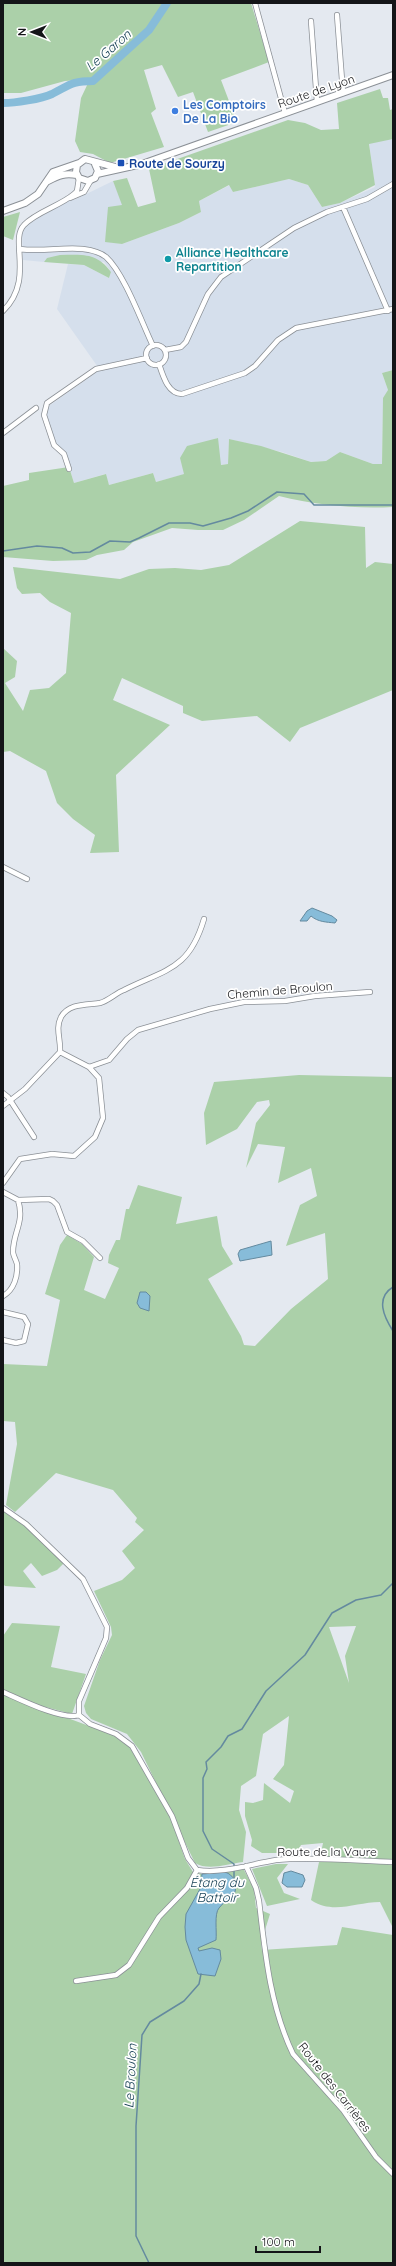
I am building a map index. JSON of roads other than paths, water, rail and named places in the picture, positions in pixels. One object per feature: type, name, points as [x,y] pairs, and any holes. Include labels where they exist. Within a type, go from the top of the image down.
[{"type":"main road","name":"Route de Lyon","points":[[97,174],[133,166],[393,76]]},
{"type":"main road","points":[[3,211],[25,203],[38,194],[53,172],[85,160],[95,164],[97,174],[92,180],[85,181],[78,176],[59,175],[47,181]]},
{"type":"main road","points":[[78,176],[76,169],[79,163]]},
{"type":"main road","name":"Route de Lyon","points":[[95,164],[113,168],[133,166]]},
{"type":"street","points":[[255,3],[285,113]]},
{"type":"street","points":[[337,15],[343,93]]},
{"type":"street","points":[[310,21],[317,102]]},
{"type":"street","points":[[69,199],[77,191],[78,176]]},
{"type":"street","points":[[3,311],[11,302],[20,283],[19,233],[24,224],[84,192],[92,180]]},
{"type":"street","points":[[147,358],[148,350],[153,346],[159,346],[165,350],[181,346],[186,342],[208,294],[221,278],[294,228],[327,212],[367,199],[393,184]]},
{"type":"street","points":[[159,364],[170,389],[177,394],[182,394],[245,373],[259,362],[278,340],[296,328],[306,324],[390,310],[343,207]]},
{"type":"street","points":[[20,249],[35,251],[83,249],[95,251],[106,257],[123,283],[153,346]]},
{"type":"street","points":[[147,358],[153,364],[159,364],[166,358],[165,350]]},
{"type":"street","points":[[69,469],[64,454],[54,445],[44,415],[48,403],[96,369],[147,358]]},
{"type":"street","points":[[3,433],[36,408]]},
{"type":"street","points":[[3,867],[27,880]]},
{"type":"street","points":[[3,1106],[37,1078],[60,1052],[57,1030],[61,1016],[66,1011],[75,1006],[102,1002],[123,990],[164,973],[193,948],[204,918]]},
{"type":"street","name":"Chemin de Broulon","points":[[89,1067],[109,1060],[127,1039],[138,1030],[210,1009],[244,1002],[285,1001],[315,996],[370,992]]},
{"type":"street","points":[[3,1183],[20,1159],[52,1154],[74,1156],[95,1136],[103,1115],[99,1078],[89,1067],[60,1052]]},
{"type":"street","points":[[3,1093],[34,1137]]},
{"type":"street","points":[[3,1192],[18,1200],[49,1199],[53,1201],[57,1205],[67,1232],[83,1241],[100,1258]]},
{"type":"street","points":[[3,1296],[11,1290],[15,1281],[17,1264],[13,1252],[21,1219],[18,1200]]},
{"type":"street","points":[[3,1312],[24,1317],[28,1324],[24,1341],[16,1343],[3,1340]]},
{"type":"street","points":[[3,1508],[26,1524],[83,1579],[107,1627],[106,1638],[80,1701],[79,1715]]},
{"type":"street","points":[[3,1692],[38,1707],[73,1717],[79,1715]]},
{"type":"street","points":[[76,1980],[116,1975],[129,1965],[159,1917],[187,1888],[197,1870],[188,1858],[172,1816],[132,1746],[116,1734],[90,1724],[79,1715]]},
{"type":"street","name":"Route de la Vaure","points":[[197,1870],[206,1871],[232,1868],[278,1860],[393,1862]]},
{"type":"street","name":"Route des Carrières","points":[[246,1866],[256,1888],[259,1902],[270,1986],[289,2044],[294,2054],[356,2126],[376,2157],[393,2174]]},
{"type":"water","points":[[312,908],[332,916],[337,920],[335,923],[325,922],[319,921],[311,916],[307,921],[300,921],[307,911]]},
{"type":"water","points":[[271,1241],[272,1255],[240,1261],[238,1254],[240,1250]]},
{"type":"water","points":[[140,1292],[146,1292],[150,1296],[149,1311],[140,1308],[137,1303]]},
{"type":"water","points":[[291,1871],[303,1875],[305,1880],[302,1887],[287,1887],[282,1883],[284,1873]]},
{"type":"water","name":"Étang du Battoir","points":[[225,1872],[233,1877],[236,1886],[235,1892],[217,1911],[216,1940],[198,1948],[199,1951],[212,1948],[220,1950],[221,1959],[215,1976],[198,1974],[186,1940],[186,1914],[200,1889],[202,1874]]},
{"type":"waterway","name":"Le Garon","points":[[3,103],[41,98],[76,83],[93,81],[149,30],[167,3]]},
{"type":"waterway","points":[[3,551],[37,546],[62,548],[73,553],[90,552],[110,541],[130,542],[169,523],[190,523],[203,526],[231,518],[248,511],[277,492],[304,494],[314,505],[393,505]]},
{"type":"waterway","name":"Le Broulon","points":[[393,1287],[387,1291],[383,1302],[384,1314],[393,1331]]},
{"type":"waterway","name":"Le Broulon","points":[[234,1879],[234,1864],[212,1849],[203,1831],[203,1778],[207,1769],[206,1762],[221,1747],[228,1736],[242,1729],[266,1691],[305,1655],[332,1613],[356,1600],[381,1595],[393,1583]]},
{"type":"waterway","name":"Le Broulon","points":[[149,2263],[136,2236],[136,2126],[142,2035],[150,2022],[184,2001],[199,1984],[201,1974]]},
{"type":"place","name":"Les Comptoirs De La Bio","points":[[175,111]]},
{"type":"place","name":"Route de Sourzy","points":[[121,163]]},
{"type":"place","name":"Alliance Healthcare Repartition","points":[[168,259]]}]
